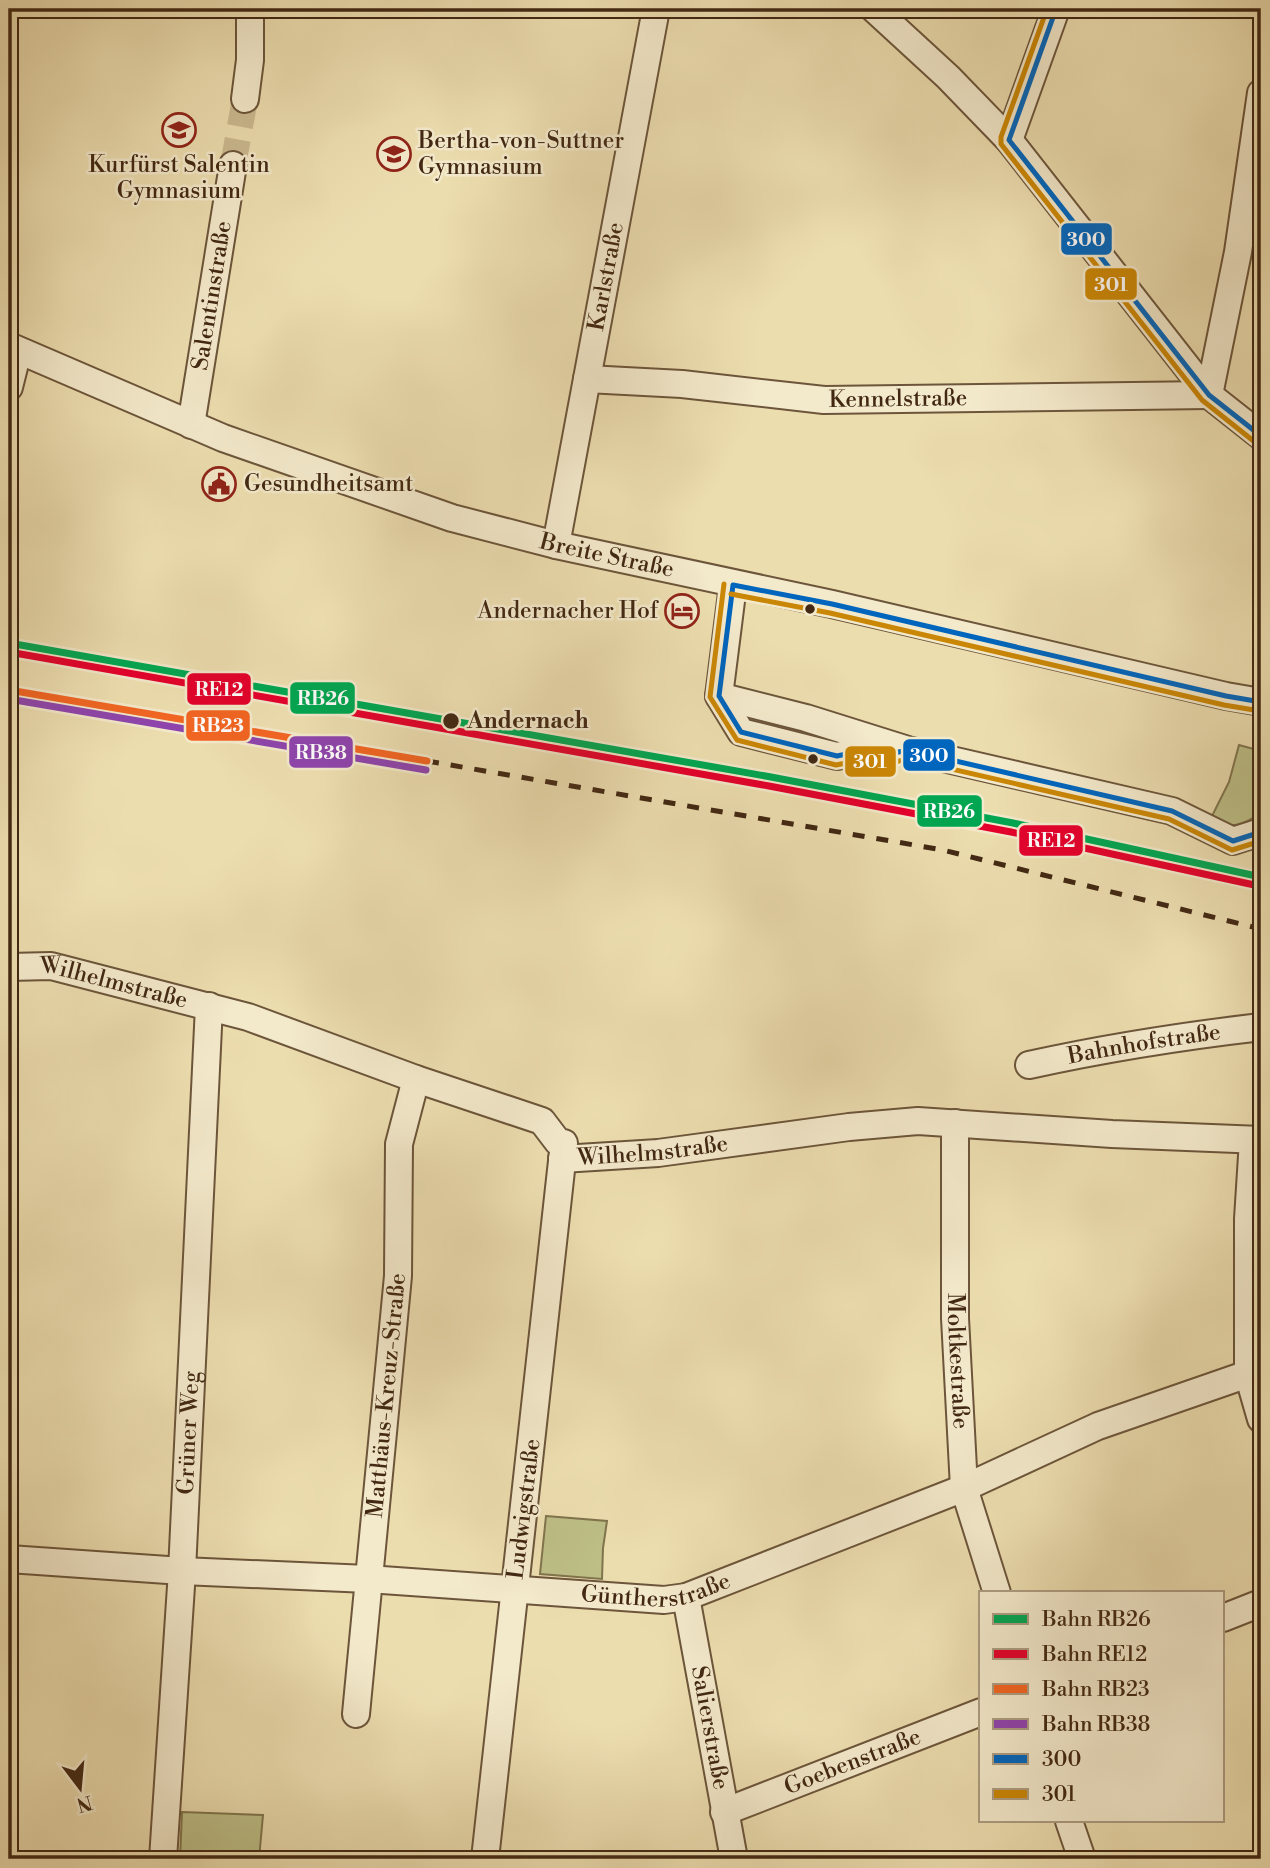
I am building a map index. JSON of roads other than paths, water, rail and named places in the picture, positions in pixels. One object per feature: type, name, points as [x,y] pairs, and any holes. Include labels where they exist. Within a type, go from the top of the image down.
[{"type":"street","points":[[245,99],[250,60],[250,9]]},
{"type":"street","name":"Karlstraße","points":[[556,545],[656,9]]},
{"type":"street","points":[[874,9],[1009,140],[1209,395],[1261,436]]},
{"type":"street","points":[[1009,140],[1056,9]]},
{"type":"street","points":[[1209,395],[1238,251],[1261,93]]},
{"type":"street","name":"Salentinstraße","points":[[191,425],[233,165]]},
{"type":"street","points":[[9,387],[14,349]]},
{"type":"street","name":"Breite Straße","points":[[14,349],[191,425],[274,457],[429,510],[556,545],[831,604],[1261,702]]},
{"type":"street","name":"Kennelstraße","points":[[587,379],[682,384],[824,400],[1209,395]]},
{"type":"street","points":[[733,585],[719,696],[741,732],[837,756],[861,751],[885,755],[908,750],[1172,811],[1233,841],[1261,832]]},
{"type":"street","name":"Breite Straße","points":[[1226,696],[1261,717]]},
{"type":"street","name":"Wilhelmstraße","points":[[9,967],[51,966],[248,1017],[416,1079],[542,1121],[558,1142],[564,1143],[562,1159],[658,1153],[849,1127],[919,1122],[1257,1140]]},
{"type":"street","name":"Grüner Weg","points":[[163,1859],[181,1571],[209,1006]]},
{"type":"street","name":"Bahnhofstraße","points":[[1029,1065],[1177,1037],[1261,1027]]},
{"type":"street","name":"Matthäus-Kreuz-Straße","points":[[355,1714],[398,1276],[399,1144],[416,1079]]},
{"type":"street","name":"Moltkestraße","points":[[956,1123],[955,1318],[964,1488],[996,1591]]},
{"type":"street","points":[[1257,1140],[1248,1219],[1254,1373],[1261,1419]]},
{"type":"street","name":"Ludwigstraße","points":[[485,1859],[562,1159]]},
{"type":"street","name":"Güntherstraße","points":[[9,1559],[181,1571],[368,1579],[664,1601],[686,1597],[964,1488],[1098,1426],[1254,1373]]},
{"type":"street","name":"Salierstraße","points":[[686,1597],[734,1859]]},
{"type":"street","points":[[1224,1618],[1261,1603]]},
{"type":"street","name":"Goebenstraße","points":[[724,1812],[979,1713]]},
{"type":"street","points":[[1069,1822],[1082,1859]]},
{"type":"tunnel","points":[[233,165],[245,99]]},
{"type":"railway","points":[[427,761],[943,850],[1261,929]]},
{"type":"rail line","name":"RB26","points":[[9,643],[771,777],[1013,823],[1261,877]]},
{"type":"rail line","name":"RE12","points":[[9,652],[769,786],[1011,832],[1259,886]]},
{"type":"rail line","name":"RB23","points":[[9,690],[427,761]]},
{"type":"rail line","name":"RB38","points":[[9,699],[426,770]]},
{"type":"place","name":"Kurfürst Salentin Gymnasium","points":[[179,130]]},
{"type":"place","name":"Bertha-von-Suttner Gymnasium","points":[[394,154]]},
{"type":"place","name":"Gesundheitsamt","points":[[219,484]]},
{"type":"place","name":"Andernacher Hof","points":[[682,611]]},
{"type":"place","name":"Andernach","points":[[451,721]]}]
